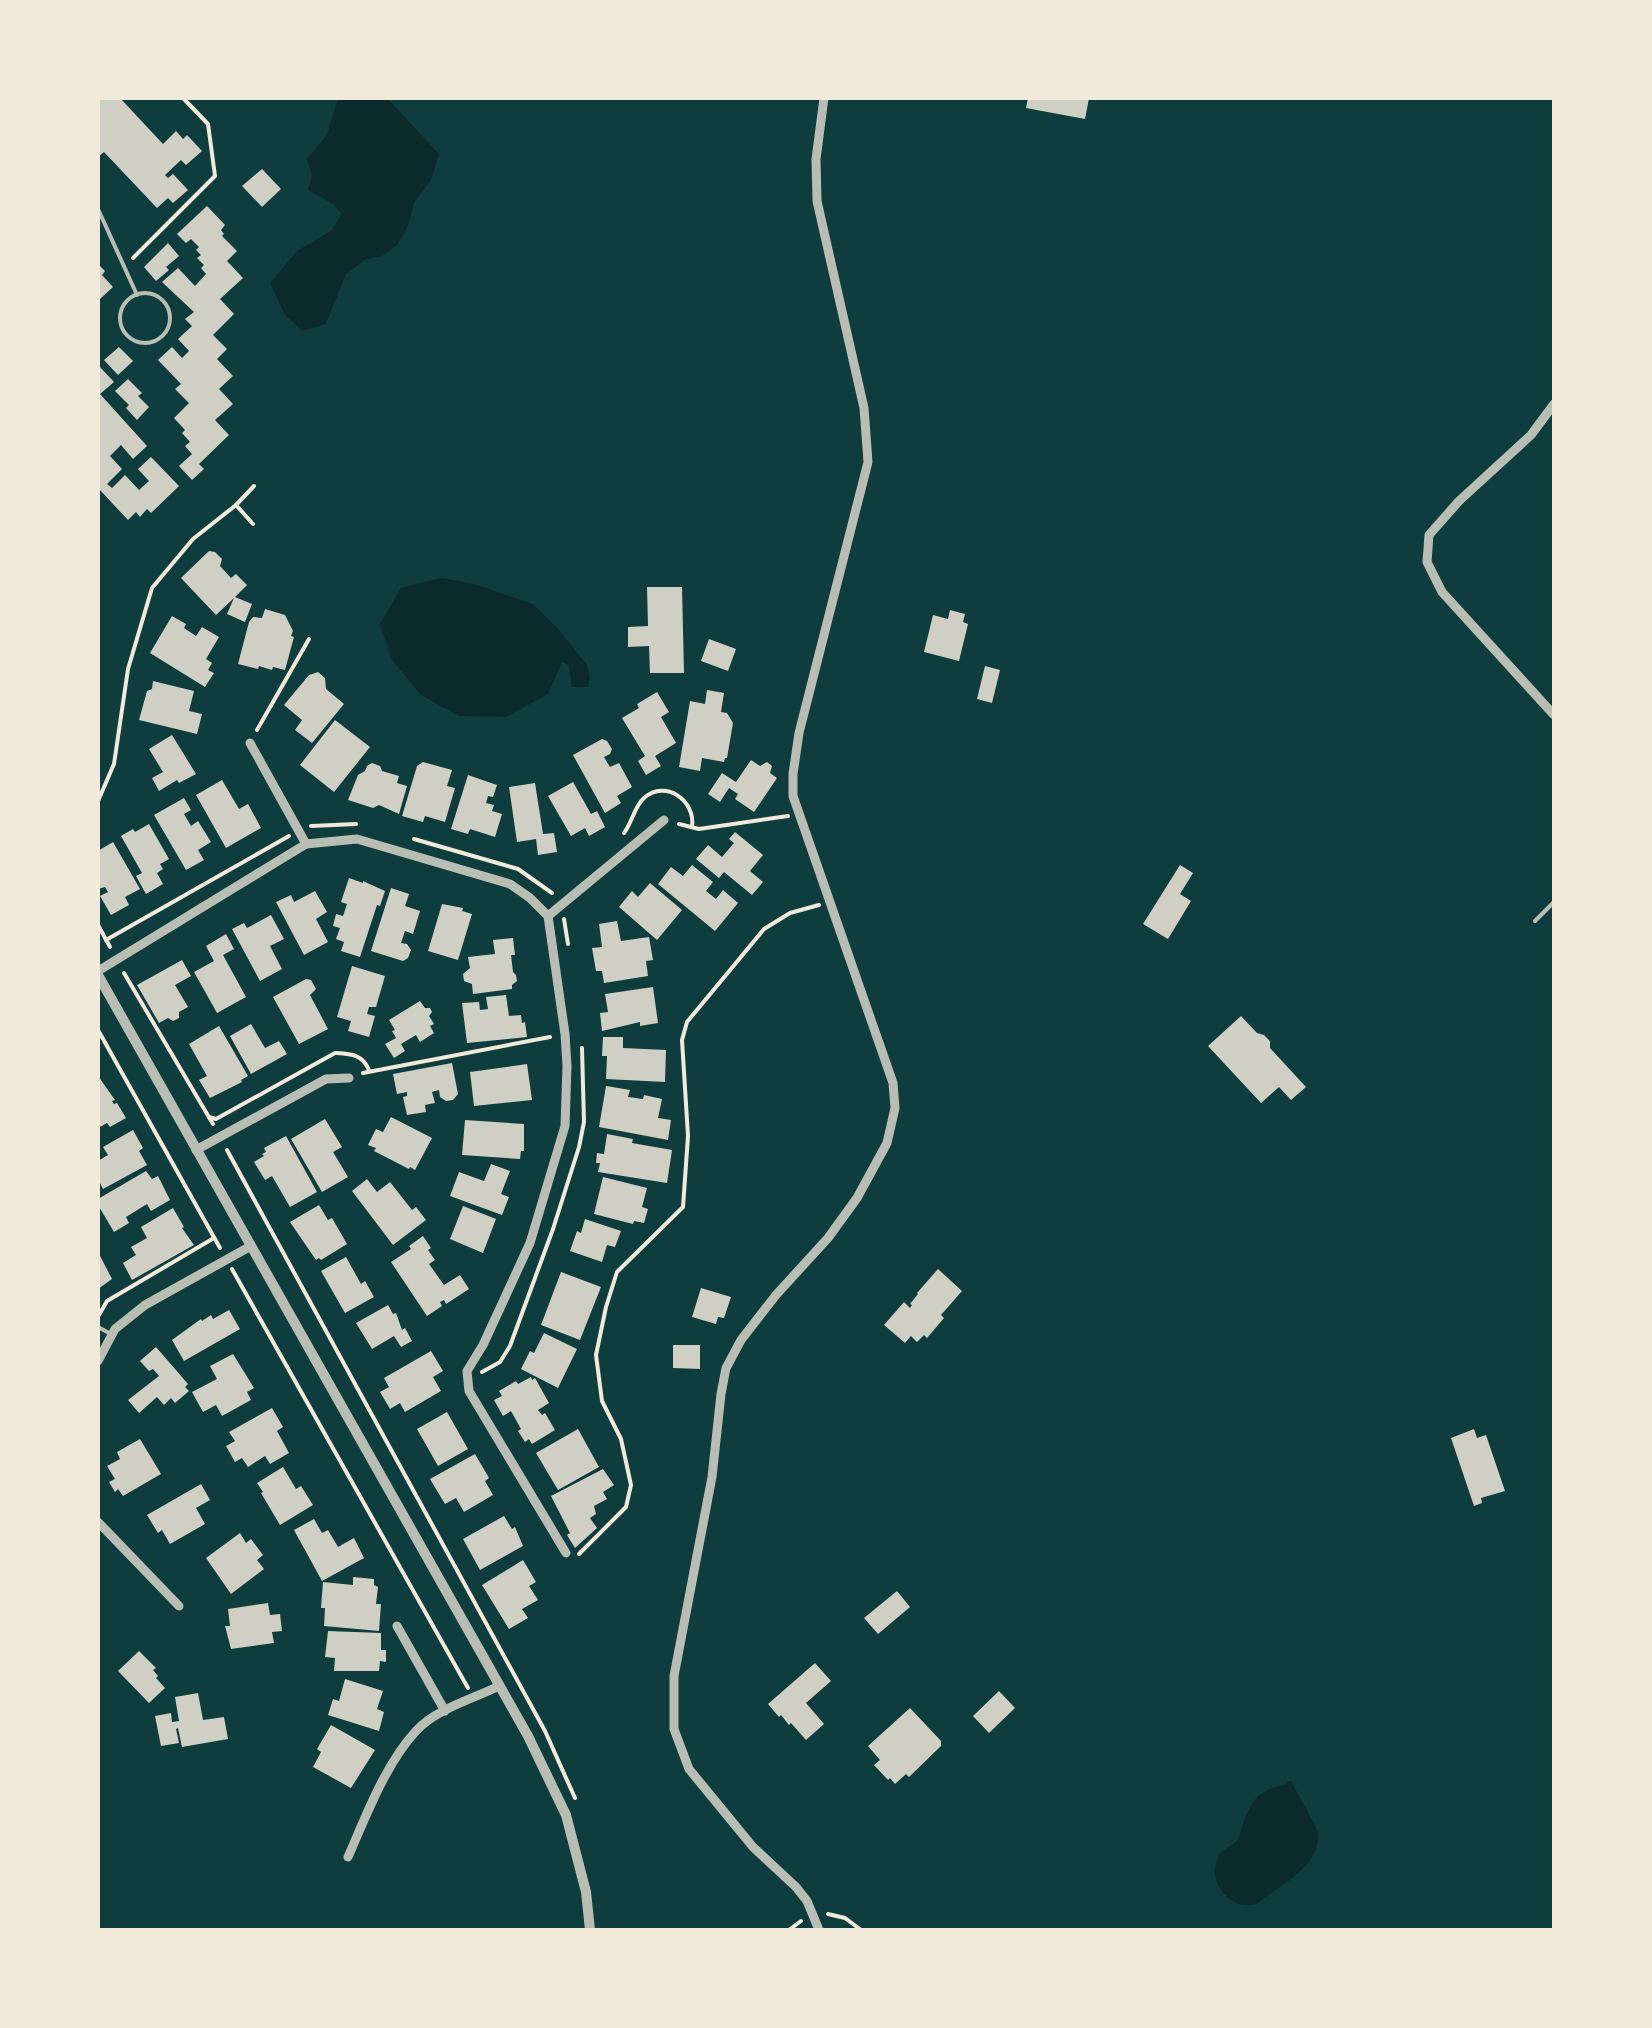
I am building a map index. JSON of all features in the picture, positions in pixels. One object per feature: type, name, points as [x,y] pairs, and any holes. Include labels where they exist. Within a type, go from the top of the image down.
[{"type":"street","points":[[819,1930],[808,1901],[753,1847],[689,1769],[674,1730],[674,1676],[710,1490],[726,1368],[741,1340],[776,1295],[844,1217],[877,1162],[895,1108],[893,1083],[794,796],[799,733],[868,462],[864,408],[817,201],[816,159],[824,98]]},
{"type":"street","points":[[1554,404],[1531,434],[1459,501],[1428,536],[1427,562],[1442,592],[1554,715]]},
{"type":"street","points":[[250,743],[306,844]]},
{"type":"street","points":[[548,916],[664,820]]},
{"type":"street","points":[[566,1554],[470,1391],[466,1372],[483,1345],[530,1242],[565,1126],[567,1066],[548,916],[510,884],[357,839],[306,844],[98,974],[528,1736],[566,1815],[586,1892],[590,1930]]},
{"type":"street","points":[[196,1150],[326,1079],[349,1078]]},
{"type":"street","points":[[98,1361],[115,1329],[145,1305],[251,1246]]},
{"type":"street","points":[[98,1522],[179,1606]]},
{"type":"street","points":[[397,1626],[445,1711]]},
{"type":"street","points":[[348,1856],[382,1782],[416,1730],[445,1711],[500,1686]]},
{"type":"lane","points":[[98,209],[137,294]]},
{"type":"lane","points":[[137,294],[153,295],[166,305],[168,329],[156,341],[140,343],[122,328],[120,312],[137,294]]},
{"type":"lane","points":[[1535,921],[1554,902]]},
{"type":"lane","points":[[98,1327],[112,1334]]},
{"type":"path","points":[[125,266],[216,176],[208,124],[184,98]]},
{"type":"path","points":[[98,800],[114,764],[128,669],[152,588],[193,539],[254,486]]},
{"type":"path","points":[[236,505],[253,524]]},
{"type":"path","points":[[250,743],[309,639]]},
{"type":"path","points":[[664,820],[699,828],[799,814]]},
{"type":"path","points":[[566,1554],[571,1559],[584,1550],[626,1506],[631,1485],[620,1439],[602,1400],[596,1355],[618,1272],[683,1207],[688,1136],[682,1040],[688,1022],[764,929],[790,914],[828,902]]},
{"type":"path","points":[[98,925],[220,1137],[546,1732],[573,1792]]},
{"type":"path","points":[[98,1030],[473,1698]]},
{"type":"path","points":[[349,1078],[372,1070],[564,1034]]},
{"type":"path","points":[[98,1319],[107,1301],[214,1238]]},
{"type":"path","points":[[812,1914],[846,1918],[862,1930]]},
{"type":"water","points":[[338,98],[387,98],[439,154],[431,180],[414,203],[408,226],[397,245],[382,256],[366,259],[346,274],[326,324],[302,331],[285,315],[270,283],[297,251],[331,231],[342,214],[308,190],[312,175],[307,159],[327,135]]},
{"type":"water","points":[[442,578],[474,584],[533,604],[587,665],[588,687],[572,687],[569,665],[562,662],[548,694],[506,717],[459,716],[421,695],[392,660],[380,624],[401,588]]},
{"type":"water","points":[[1288,1781],[1318,1831],[1313,1855],[1298,1874],[1257,1904],[1238,1904],[1222,1892],[1215,1874],[1216,1864],[1222,1852],[1238,1839],[1254,1801]]},
{"type":"building","points":[[98,98],[120,98],[163,144],[176,131],[183,139],[187,135],[202,151],[186,165],[181,160],[165,175],[168,178],[173,174],[188,190],[173,203],[168,198],[157,208],[104,152],[98,157]]},
{"type":"building","points":[[1028,98],[1089,98],[1085,119],[1026,108]]},
{"type":"building","points":[[262,169],[281,189],[262,207],[242,186]]},
{"type":"building","points":[[207,206],[225,225],[222,236],[237,251],[227,261],[243,278],[220,299],[234,314],[213,335],[227,349],[217,359],[233,376],[219,389],[233,404],[215,420],[229,435],[199,464],[204,469],[192,480],[179,466],[192,454],[185,446],[190,442],[174,418],[189,403],[175,389],[181,384],[158,360],[172,347],[182,358],[189,351],[178,339],[192,326],[185,319],[194,312],[162,282],[178,268],[195,286],[206,274],[197,258],[201,255],[196,250],[199,247],[191,239],[186,243],[177,234]]},
{"type":"building","points":[[168,243],[179,256],[156,281],[144,267]]},
{"type":"building","points":[[98,264],[113,287],[100,299],[98,297]]},
{"type":"building","points":[[119,347],[133,361],[118,375],[104,360]]},
{"type":"building","points":[[98,365],[114,382],[100,394],[147,446],[133,459],[121,445],[110,456],[122,469],[107,484],[112,488],[125,475],[139,490],[149,481],[138,469],[151,457],[179,486],[151,513],[147,509],[140,517],[136,512],[128,520],[98,488]]},
{"type":"building","points":[[128,379],[149,407],[137,420],[115,391]]},
{"type":"building","points":[[209,551],[222,559],[220,566],[231,578],[236,574],[247,585],[235,597],[252,604],[245,622],[227,614],[234,598],[216,615],[181,578]]},
{"type":"building","points":[[647,587],[682,587],[684,673],[650,673],[649,646],[628,647],[628,627],[648,626]]},
{"type":"building","points":[[265,609],[285,615],[293,631],[285,670],[238,664],[249,622],[253,617],[262,618]]},
{"type":"building","points":[[950,610],[965,614],[963,622],[968,624],[959,661],[924,652],[933,615],[948,619]]},
{"type":"building","points":[[172,616],[196,636],[202,627],[219,637],[206,659],[212,663],[208,670],[214,673],[205,687],[150,653]]},
{"type":"building","points":[[709,639],[736,649],[728,671],[701,661]]},
{"type":"building","points":[[985,666],[1000,670],[992,703],[977,699]]},
{"type":"building","points":[[318,672],[325,678],[326,689],[344,704],[312,743],[295,730],[302,720],[284,705],[309,675]]},
{"type":"building","points":[[153,681],[194,691],[189,711],[202,714],[197,734],[139,720]]},
{"type":"building","points":[[707,690],[724,693],[721,712],[727,713],[733,723],[727,758],[724,762],[702,758],[700,771],[679,767],[690,701],[705,704]]},
{"type":"building","points":[[657,692],[669,712],[661,717],[676,743],[655,756],[661,766],[646,775],[638,761],[645,756],[622,718]]},
{"type":"building","points":[[335,720],[370,747],[334,792],[300,765]]},
{"type":"building","points":[[172,735],[196,774],[159,791],[152,778],[163,772],[149,749]]},
{"type":"building","points":[[602,739],[612,749],[604,757],[610,767],[619,763],[632,787],[617,796],[621,803],[605,813],[573,755]]},
{"type":"building","points":[[751,760],[760,766],[767,762],[772,766],[770,773],[777,778],[754,812],[735,799],[738,794],[729,788],[720,802],[708,794],[722,773],[736,782]]},
{"type":"building","points":[[423,762],[452,770],[447,786],[455,788],[445,822],[425,816],[423,822],[402,816],[417,766]]},
{"type":"building","points":[[372,763],[399,776],[397,783],[407,786],[399,814],[379,805],[373,808],[348,800],[358,775]]},
{"type":"building","points":[[468,775],[497,785],[486,803],[494,805],[492,811],[502,814],[495,837],[470,829],[468,834],[451,829]]},
{"type":"building","points":[[222,780],[239,809],[248,804],[261,828],[226,848],[196,795]]},
{"type":"building","points":[[573,782],[591,814],[597,811],[605,827],[589,836],[585,828],[571,836],[548,796]]},
{"type":"building","points":[[535,783],[543,834],[554,833],[557,852],[538,855],[536,839],[517,842],[509,787]]},
{"type":"building","points":[[184,798],[191,810],[184,814],[191,826],[198,821],[211,842],[198,850],[204,860],[186,870],[154,815]]},
{"type":"building","points":[[149,824],[169,859],[160,864],[163,869],[157,873],[163,884],[146,894],[136,876],[142,873],[121,836]]},
{"type":"building","points":[[735,832],[763,855],[750,871],[763,882],[752,895],[724,872],[719,878],[696,859],[708,845],[722,857],[734,843],[729,839]]},
{"type":"building","points":[[113,842],[140,889],[125,897],[129,905],[111,915],[100,896],[108,892],[105,887],[98,889],[98,851]]},
{"type":"building","points":[[692,865],[713,882],[706,891],[716,899],[723,890],[738,903],[715,931],[658,884],[671,867],[683,876]]},
{"type":"building","points":[[1180,865],[1193,873],[1180,894],[1191,901],[1168,939],[1143,924]]},
{"type":"building","points":[[349,878],[385,891],[360,957],[341,951],[344,942],[336,939],[340,928],[333,926],[336,914],[343,916],[347,904],[341,902]]},
{"type":"building","points":[[650,883],[682,910],[657,940],[619,907],[632,891],[638,897]]},
{"type":"building","points":[[391,888],[409,894],[405,906],[420,911],[413,934],[405,931],[401,943],[411,950],[403,961],[371,951]]},
{"type":"building","points":[[315,891],[327,912],[316,919],[328,942],[304,955],[276,902],[291,895],[294,902]]},
{"type":"building","points":[[442,904],[472,914],[458,960],[428,951]]},
{"type":"building","points":[[271,915],[284,939],[270,946],[282,969],[260,981],[232,929],[244,923],[247,928]]},
{"type":"building","points":[[617,921],[621,941],[649,937],[653,960],[646,961],[648,976],[604,983],[602,971],[596,971],[592,948],[602,947],[599,924]]},
{"type":"building","points":[[226,934],[234,949],[223,955],[246,997],[217,1013],[194,972],[214,961],[206,946]]},
{"type":"building","points":[[513,938],[515,955],[511,955],[517,981],[512,989],[473,994],[472,984],[464,981],[463,974],[470,968],[468,957],[495,954],[493,940]]},
{"type":"building","points":[[182,960],[191,976],[175,985],[188,1007],[179,1012],[179,1018],[159,1023],[137,985]]},
{"type":"building","points":[[352,966],[385,976],[376,1007],[369,1007],[367,1014],[375,1016],[369,1037],[348,1031],[351,1021],[337,1017]]},
{"type":"building","points":[[306,979],[316,989],[310,995],[328,1029],[299,1044],[273,997]]},
{"type":"building","points":[[653,987],[658,1023],[640,1026],[640,1022],[602,1031],[600,1013],[608,1012],[605,994]]},
{"type":"building","points":[[506,995],[509,1016],[521,1015],[527,1037],[467,1043],[462,1003],[479,1002],[480,1010],[488,1009],[486,997]]},
{"type":"building","points":[[420,1001],[432,1012],[429,1016],[434,1033],[420,1042],[416,1035],[401,1044],[405,1051],[394,1058],[385,1044],[396,1038],[389,1020]]},
{"type":"building","points":[[1241,1016],[1270,1041],[1270,1048],[1306,1087],[1291,1100],[1279,1087],[1261,1103],[1208,1046]]},
{"type":"building","points":[[251,1024],[265,1048],[279,1041],[287,1054],[251,1074],[230,1036]]},
{"type":"building","points":[[219,1026],[248,1076],[210,1098],[199,1080],[207,1076],[189,1044]]},
{"type":"building","points":[[603,1037],[623,1037],[623,1048],[666,1050],[665,1082],[606,1079]]},
{"type":"building","points":[[452,1063],[458,1094],[453,1100],[440,1097],[439,1090],[432,1092],[435,1103],[425,1105],[426,1112],[407,1115],[403,1097],[407,1092],[397,1094],[393,1074]]},
{"type":"building","points":[[527,1064],[532,1100],[474,1106],[470,1072]]},
{"type":"building","points":[[98,1076],[126,1118],[110,1127],[107,1123],[100,1127],[98,1123]]},
{"type":"building","points":[[606,1086],[630,1090],[628,1097],[662,1099],[658,1118],[671,1120],[668,1140],[599,1127]]},
{"type":"building","points":[[391,1117],[432,1138],[415,1170],[368,1145],[376,1129],[383,1132]]},
{"type":"building","points":[[325,1119],[342,1147],[333,1152],[348,1177],[322,1192],[291,1139]]},
{"type":"building","points":[[465,1120],[524,1124],[524,1151],[520,1159],[462,1155]]},
{"type":"building","points":[[133,1130],[147,1165],[103,1189],[98,1179],[98,1161],[108,1155],[103,1147]]},
{"type":"building","points":[[607,1134],[672,1150],[667,1183],[598,1172],[597,1153],[604,1154]]},
{"type":"building","points":[[286,1136],[317,1192],[290,1207],[272,1176],[265,1180],[254,1162],[264,1156],[264,1148]]},
{"type":"building","points":[[491,1164],[510,1171],[501,1194],[509,1197],[502,1215],[450,1196],[459,1172],[484,1181]]},
{"type":"building","points":[[146,1171],[152,1179],[158,1176],[170,1200],[151,1211],[147,1204],[126,1217],[129,1223],[114,1232],[98,1199]]},
{"type":"building","points":[[603,1177],[647,1188],[642,1207],[648,1209],[644,1223],[594,1214]]},
{"type":"building","points":[[367,1179],[377,1192],[390,1182],[412,1210],[416,1207],[426,1220],[393,1245],[352,1191]]},
{"type":"building","points":[[319,1205],[347,1244],[316,1260],[290,1222]]},
{"type":"building","points":[[463,1206],[496,1219],[483,1253],[450,1239]]},
{"type":"building","points":[[173,1208],[194,1245],[132,1280],[123,1263],[136,1255],[131,1247],[147,1238],[141,1227]]},
{"type":"building","points":[[585,1219],[621,1231],[615,1247],[607,1245],[602,1262],[570,1251]]},
{"type":"building","points":[[423,1236],[435,1260],[429,1264],[444,1285],[460,1275],[469,1289],[446,1304],[444,1300],[440,1302],[442,1306],[427,1316],[391,1262]]},
{"type":"building","points":[[98,1252],[112,1279],[98,1289]]},
{"type":"building","points":[[346,1257],[361,1284],[365,1281],[374,1297],[345,1313],[321,1271]]},
{"type":"building","points":[[938,1269],[962,1291],[927,1338],[924,1335],[917,1342],[911,1336],[905,1343],[884,1325],[904,1302],[910,1308],[917,1293]]},
{"type":"building","points":[[561,1272],[601,1287],[580,1340],[541,1325]]},
{"type":"building","points":[[701,1288],[731,1297],[724,1318],[718,1317],[716,1324],[692,1317]]},
{"type":"building","points":[[388,1305],[412,1341],[401,1347],[394,1336],[372,1349],[356,1323]]},
{"type":"building","points":[[229,1310],[240,1329],[184,1361],[172,1340],[201,1319],[211,1315],[213,1319]]},
{"type":"building","points":[[544,1333],[577,1349],[558,1388],[521,1369]]},
{"type":"building","points":[[673,1345],[700,1345],[700,1369],[673,1368]]},
{"type":"building","points":[[156,1347],[188,1384],[185,1387],[189,1391],[175,1403],[171,1398],[164,1405],[157,1397],[139,1413],[128,1400],[159,1376],[140,1361]]},
{"type":"building","points":[[431,1351],[443,1371],[433,1377],[441,1391],[405,1412],[400,1403],[390,1409],[380,1392],[389,1387],[384,1378]]},
{"type":"building","points":[[233,1354],[254,1388],[247,1392],[251,1400],[222,1416],[216,1405],[203,1412],[192,1392],[217,1379],[210,1366]]},
{"type":"building","points":[[531,1377],[549,1403],[538,1410],[542,1415],[545,1413],[555,1430],[532,1444],[529,1439],[525,1442],[518,1431],[521,1429],[511,1411],[503,1416],[494,1400],[502,1396],[499,1391]]},
{"type":"building","points":[[272,1408],[283,1427],[277,1431],[289,1453],[270,1464],[265,1456],[248,1467],[242,1458],[235,1462],[226,1446],[235,1441],[229,1432]]},
{"type":"building","points":[[447,1412],[468,1449],[438,1466],[417,1429]]},
{"type":"building","points":[[578,1429],[599,1467],[558,1490],[536,1453]]},
{"type":"building","points":[[1474,1429],[1477,1438],[1486,1435],[1505,1491],[1481,1498],[1482,1503],[1474,1506],[1451,1438]]},
{"type":"building","points":[[140,1439],[161,1474],[123,1496],[109,1482],[115,1479],[107,1466],[120,1459],[117,1452]]},
{"type":"building","points":[[475,1454],[489,1478],[485,1481],[493,1495],[464,1512],[456,1498],[445,1504],[430,1479]]},
{"type":"building","points":[[283,1467],[296,1489],[301,1486],[313,1505],[280,1525],[257,1483]]},
{"type":"building","points":[[603,1469],[614,1485],[603,1492],[607,1499],[594,1506],[596,1514],[590,1518],[597,1528],[575,1548],[551,1496]]},
{"type":"building","points":[[201,1484],[210,1500],[196,1508],[205,1524],[170,1544],[147,1515]]},
{"type":"building","points":[[504,1516],[512,1529],[515,1527],[523,1546],[480,1570],[463,1539]]},
{"type":"building","points":[[314,1519],[322,1533],[328,1530],[338,1547],[354,1538],[364,1558],[322,1581],[294,1530]]},
{"type":"building","points":[[240,1533],[246,1543],[251,1539],[263,1555],[257,1560],[264,1569],[231,1594],[206,1558]]},
{"type":"building","points":[[523,1560],[536,1582],[529,1586],[538,1600],[522,1609],[528,1618],[509,1629],[482,1585]]},
{"type":"building","points":[[353,1577],[374,1579],[378,1587],[379,1631],[324,1626],[323,1582],[353,1585]]},
{"type":"building","points":[[897,1591],[910,1607],[878,1634],[864,1618]]},
{"type":"building","points":[[268,1603],[270,1615],[280,1614],[282,1631],[272,1632],[274,1643],[231,1649],[225,1626],[230,1626],[228,1609]]},
{"type":"building","points":[[328,1631],[381,1633],[386,1662],[380,1661],[379,1671],[334,1671],[335,1658],[325,1657]]},
{"type":"building","points":[[139,1651],[156,1668],[156,1678],[165,1688],[149,1703],[118,1671]]},
{"type":"building","points":[[815,1663],[831,1681],[806,1703],[824,1724],[806,1740],[768,1704]]},
{"type":"building","points":[[345,1679],[383,1691],[377,1709],[384,1712],[379,1731],[328,1715],[333,1699],[339,1701]]},
{"type":"building","points":[[999,1691],[1015,1708],[989,1733],[973,1716]]},
{"type":"building","points":[[198,1693],[203,1720],[224,1717],[228,1739],[182,1747],[178,1728],[179,1743],[161,1746],[155,1716],[171,1713],[172,1722],[179,1721],[175,1697]]},
{"type":"building","points":[[910,1708],[941,1741],[941,1746],[909,1777],[906,1774],[895,1784],[874,1765],[880,1760],[868,1746]]},
{"type":"building","points":[[331,1725],[375,1750],[351,1788],[313,1767],[321,1752],[317,1749]]}]
